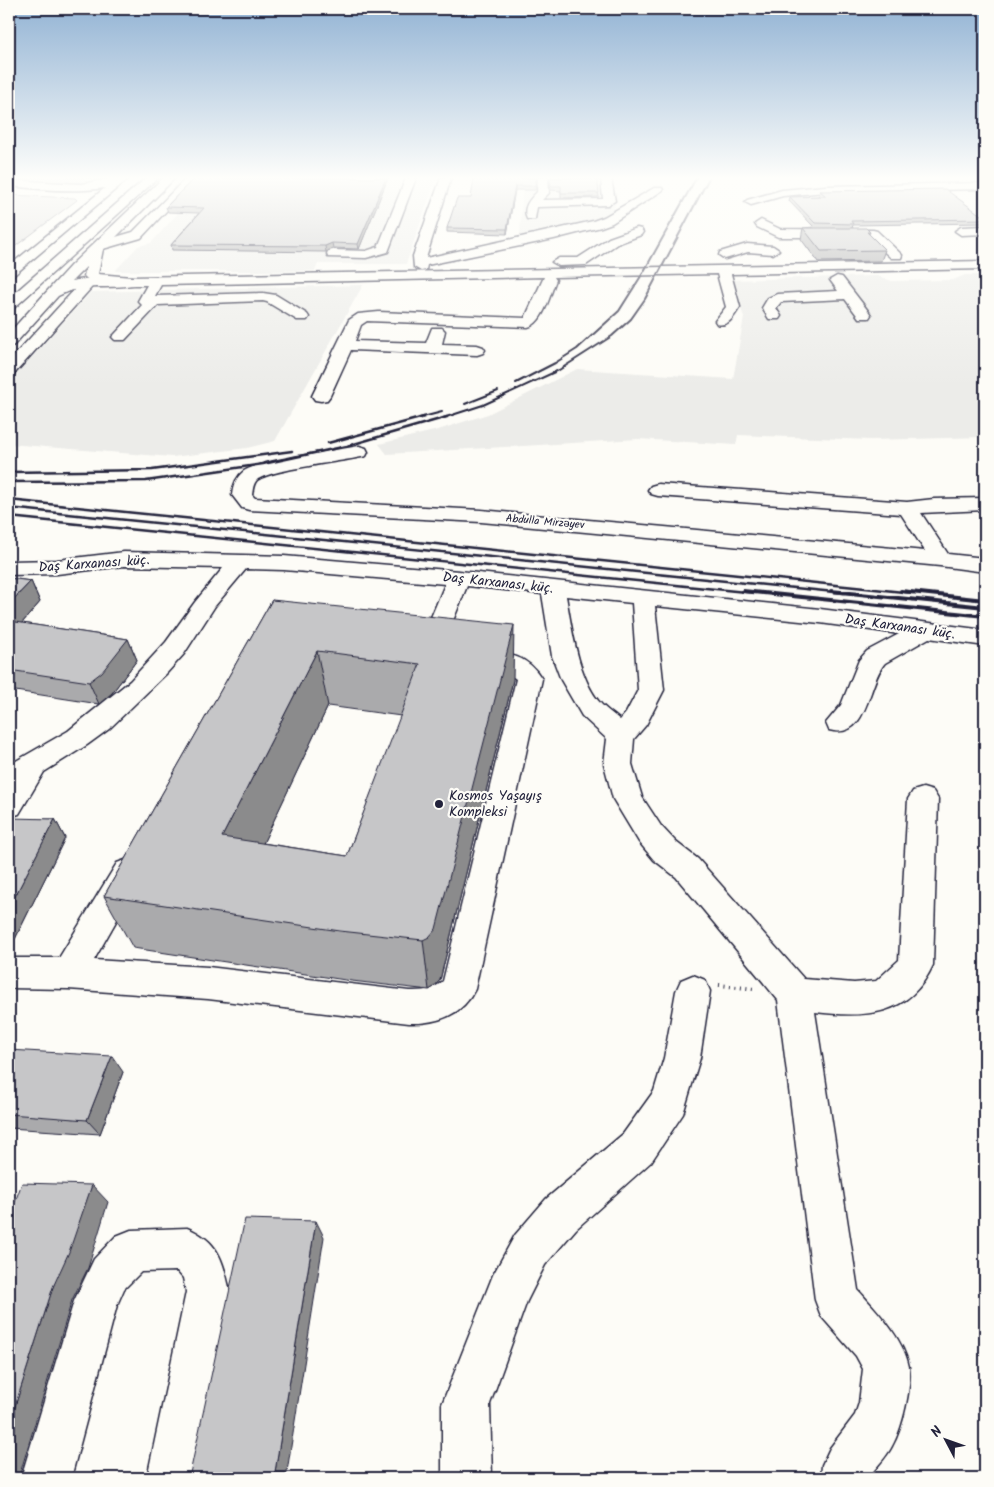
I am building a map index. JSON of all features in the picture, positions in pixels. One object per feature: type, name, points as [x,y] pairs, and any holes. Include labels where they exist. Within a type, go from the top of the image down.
[{"type":"main road","points":[[9,265],[35,247]]},
{"type":"main road","points":[[9,272],[38,247]]},
{"type":"main road","points":[[10,286],[56,247]]},
{"type":"main road","points":[[9,305],[74,247]]},
{"type":"main road","points":[[98,247],[92,276],[100,279],[130,281]]},
{"type":"main road","points":[[9,359],[77,284],[98,247]]},
{"type":"main road","points":[[9,342],[98,247]]},
{"type":"main road","points":[[333,254],[376,253],[384,247]]},
{"type":"main road","points":[[421,269],[419,256],[422,247]]},
{"type":"main road","points":[[449,247],[448,250],[452,257]]},
{"type":"main road","points":[[421,269],[452,257],[496,247]]},
{"type":"main road","points":[[512,261],[582,268],[603,247]]},
{"type":"main road","points":[[703,271],[701,266],[703,262],[725,255],[766,256],[777,247]]},
{"type":"main road","points":[[869,248],[892,252],[887,247]]},
{"type":"main road","points":[[156,281],[144,300],[153,302],[254,296],[271,298],[307,288],[421,269],[582,268],[723,271],[871,268],[881,275],[899,279],[951,278],[955,274],[950,266],[985,265]]},
{"type":"main road","points":[[829,268],[864,315]]},
{"type":"main road","points":[[722,321],[733,307],[732,296],[723,271]]},
{"type":"main road","points":[[322,396],[346,345],[354,322],[363,317],[441,321],[515,332],[525,329],[521,323],[532,320],[549,280]]},
{"type":"main road","points":[[51,296],[64,286],[130,281],[307,288]]},
{"type":"main road","points":[[9,370],[85,287],[77,284]]},
{"type":"main road","points":[[774,316],[769,308],[777,298],[849,295]]},
{"type":"main road","points":[[271,298],[302,317]]},
{"type":"main road","points":[[120,337],[153,302]]},
{"type":"main road","points":[[433,348],[441,321]]},
{"type":"main road","points":[[346,345],[477,350]]},
{"type":"main road","name":"Abdulla Mirzəyev","points":[[359,452],[269,469],[251,476],[243,485],[242,495],[248,504],[481,516],[940,559],[985,565]]},
{"type":"main road","points":[[658,490],[907,508],[934,505],[985,504]]},
{"type":"main road","points":[[907,508],[934,546],[940,559]]},
{"type":"main road","name":"Daş Karxanası küç.","points":[[9,568],[58,567],[124,559],[284,563],[459,578],[820,616],[985,638]]},
{"type":"main road","points":[[9,806],[21,772],[90,730],[137,689],[176,647],[204,606],[239,563]]},
{"type":"main road","points":[[9,973],[68,974],[208,983],[409,1007],[429,1008],[447,1001],[458,989],[529,679],[526,673],[518,666],[512,664],[413,653],[459,578]]},
{"type":"main road","points":[[553,589],[564,656],[574,680],[591,710],[621,736]]},
{"type":"main road","points":[[643,598],[651,690],[637,718],[621,736],[618,764],[628,799],[650,834],[665,851],[687,868],[795,994],[837,1300],[872,1340],[886,1367],[883,1403],[875,1429],[848,1465],[846,1478]]},
{"type":"main road","points":[[839,723],[848,716],[868,666],[876,657],[923,631]]},
{"type":"main road","points":[[795,994],[856,999],[884,995],[908,976],[916,965],[923,798]]},
{"type":"main road","points":[[68,974],[144,846]]},
{"type":"main road","points":[[467,1478],[466,1404],[509,1291],[530,1250],[561,1214],[637,1148],[670,1101],[682,1058],[693,991]]},
{"type":"main road","points":[[46,1478],[96,1301],[109,1274],[131,1251],[187,1250],[203,1268],[208,1292],[172,1478]]},
{"type":"path","points":[[693,991],[707,984],[795,994]]},
{"type":"shaded area","points":[[137,247],[412,247],[406,264],[318,264],[315,271],[115,271]]},
{"type":"shaded area","points":[[965,275],[985,275],[985,437],[871,440],[738,435],[736,445],[638,439],[387,454],[379,444],[438,430],[488,414],[577,369],[733,379],[744,317],[730,280],[877,276],[892,281],[953,280]]},
{"type":"shaded area","points":[[363,285],[275,441],[247,448],[172,457],[9,444],[9,379],[33,356],[91,292]]},
{"type":"building","points":[[818,247],[882,247],[885,250],[821,251]]},
{"type":"building","points":[[9,578],[31,581],[9,604]]},
{"type":"building","points":[[272,600],[514,625],[436,929],[429,937],[423,940],[340,931],[104,896]],"holes":[[[317,651],[420,664],[347,856],[222,837]]]},
{"type":"building","points":[[9,621],[128,639],[102,672],[89,682],[9,670]]},
{"type":"building","points":[[10,818],[55,819],[9,908],[9,820]]},
{"type":"building","points":[[9,1050],[112,1056],[87,1120],[9,1114]]},
{"type":"building","points":[[22,1183],[92,1185],[69,1252],[53,1287],[9,1425],[9,1218]]},
{"type":"building","points":[[245,1219],[316,1221],[274,1478],[189,1478]]},
{"type":"railway","points":[[516,383],[555,363],[577,349],[619,311],[657,247]]},
{"type":"railway","points":[[443,418],[483,405],[559,370],[612,336],[631,319],[645,299],[672,247]]},
{"type":"railway","points":[[465,404],[498,391]]},
{"type":"railway","points":[[419,418],[442,412]]},
{"type":"railway","points":[[328,443],[424,417]]},
{"type":"railway","points":[[9,482],[146,481],[263,464],[347,446],[447,417]]},
{"type":"railway","points":[[9,472],[152,470],[292,451]]},
{"type":"railway","points":[[9,500],[913,593]]},
{"type":"railway","points":[[9,508],[844,593]]},
{"type":"railway","points":[[9,517],[755,593]]},
{"type":"railway","points":[[743,591],[985,616]]},
{"type":"railway","points":[[831,591],[985,607]]},
{"type":"railway","points":[[901,591],[985,600]]},
{"type":"place","name":"Kosmos Yaşayış Kompleksi","points":[[439,804]]}]
